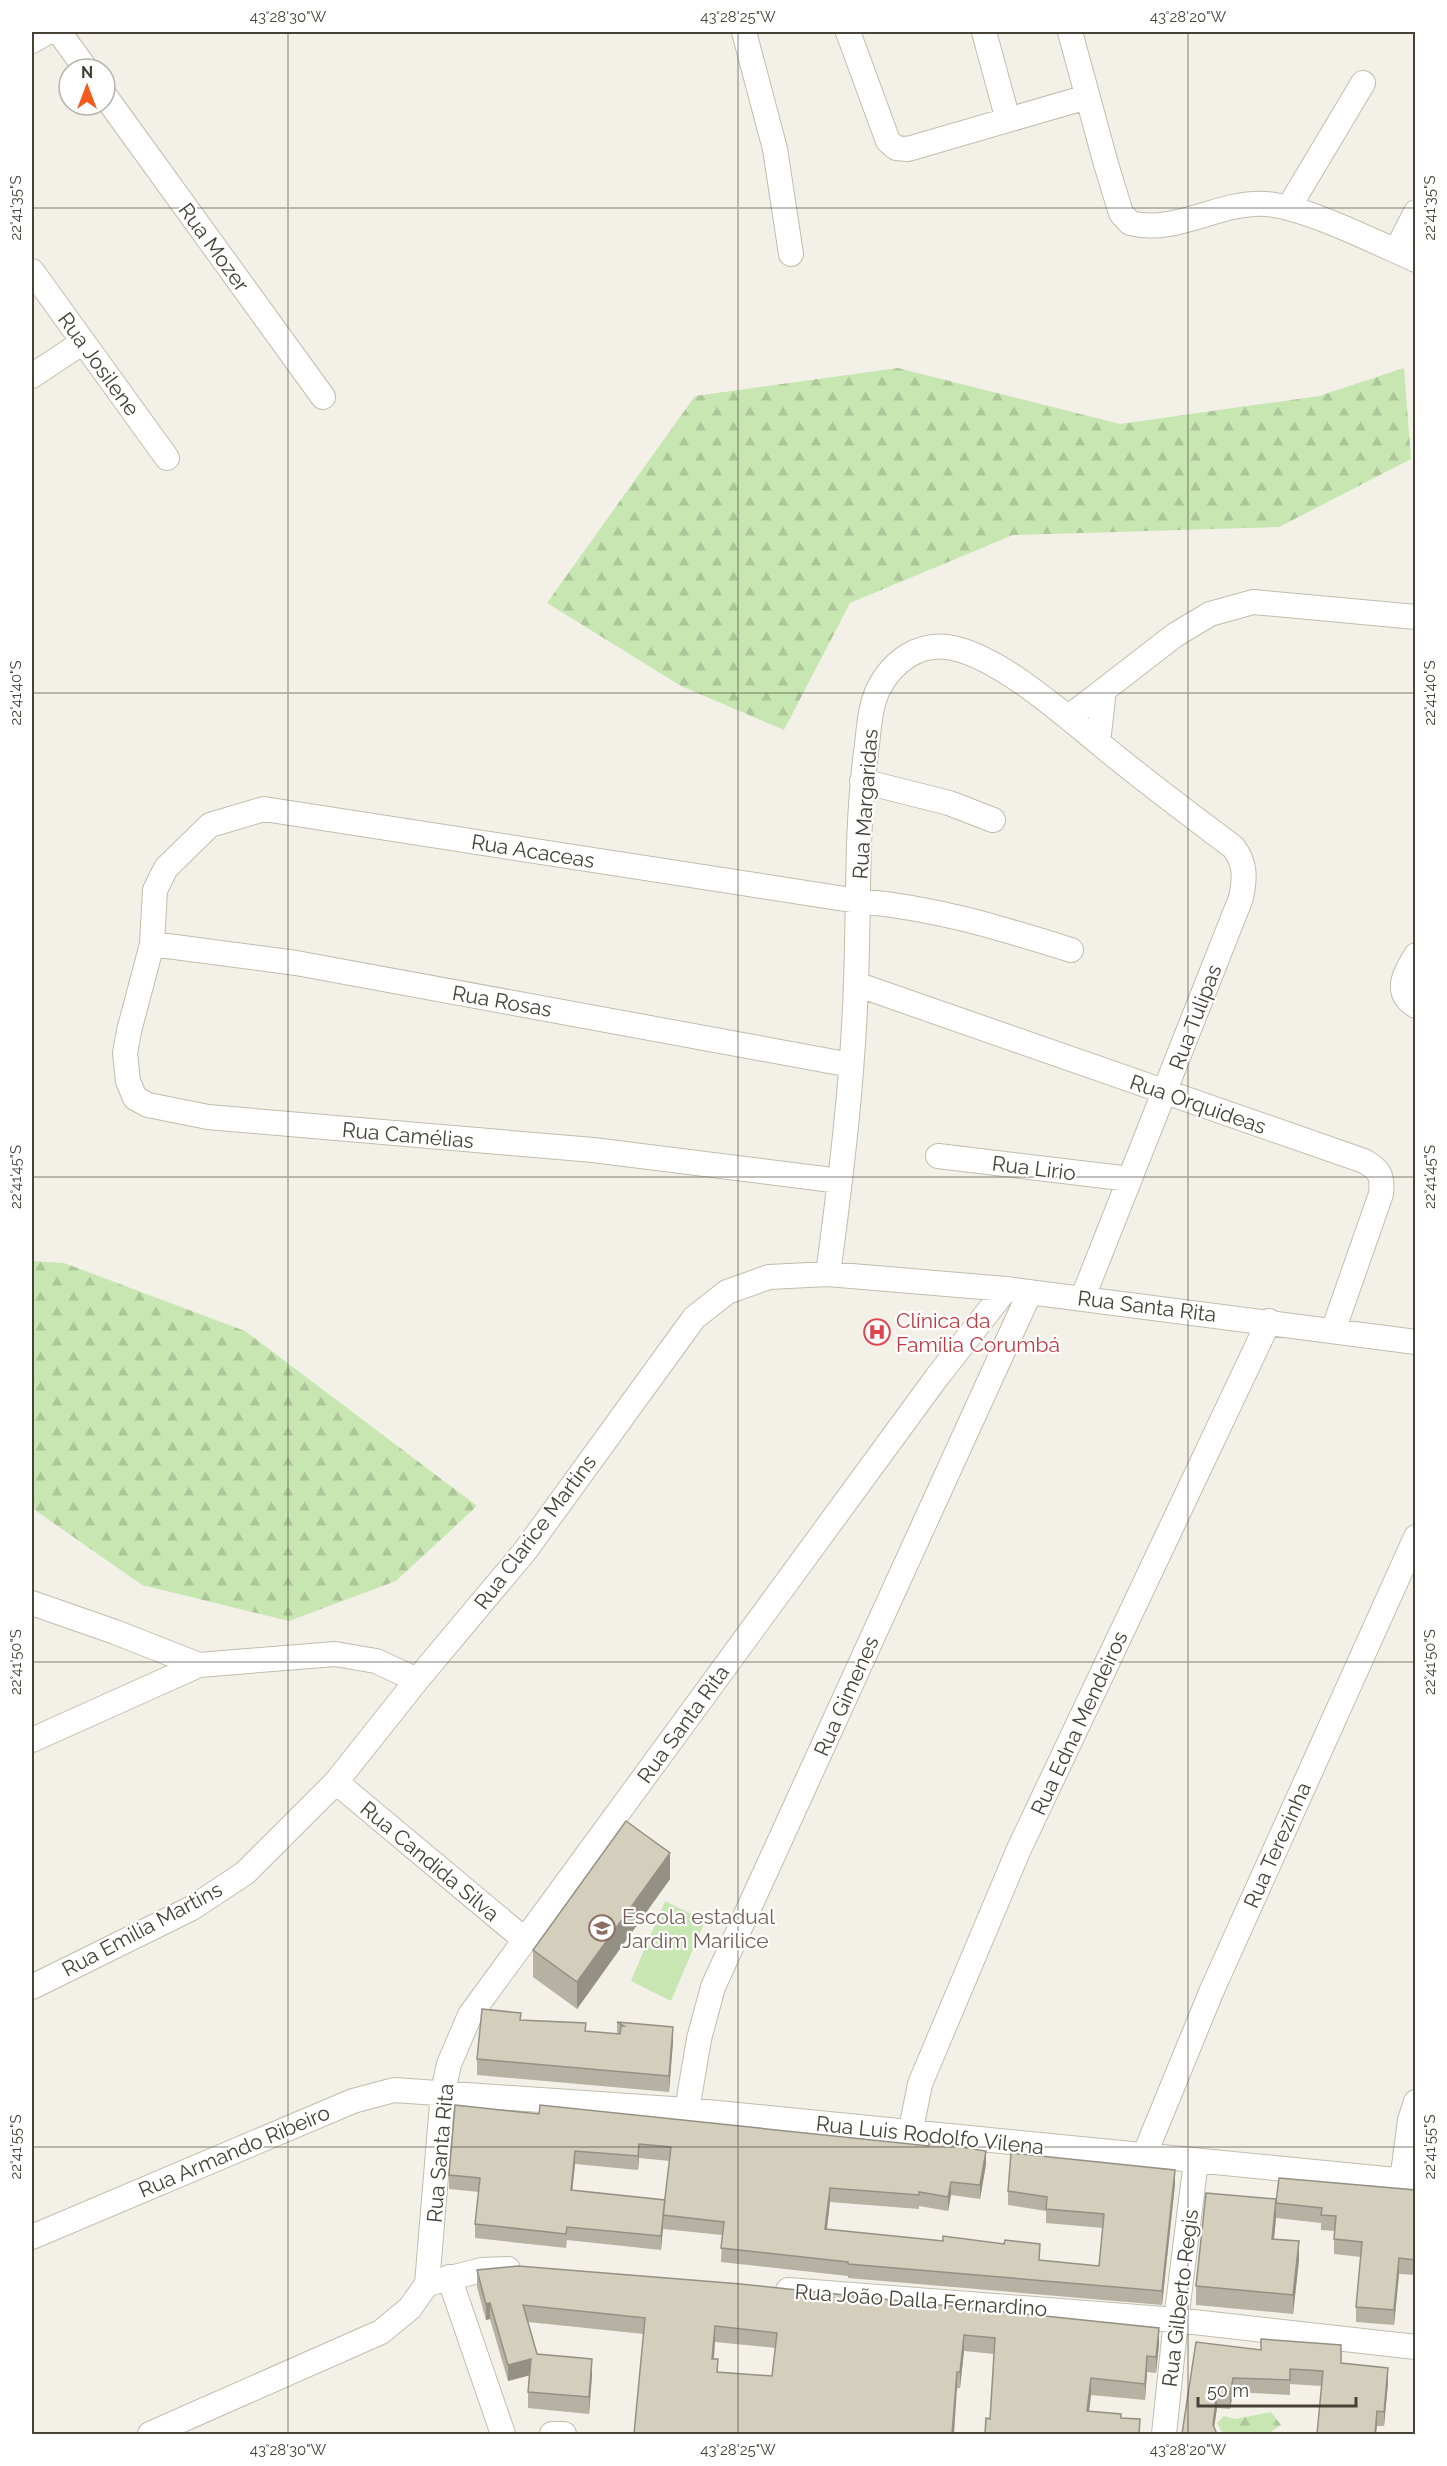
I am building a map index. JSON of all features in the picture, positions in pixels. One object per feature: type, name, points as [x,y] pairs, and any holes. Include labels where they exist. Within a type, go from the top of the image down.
[{"type":"street","points":[[32,41],[48,32]]},
{"type":"street","points":[[59,32],[77,57]]},
{"type":"street","points":[[744,32],[775,149],[791,254]]},
{"type":"street","points":[[848,32],[888,141],[896,148],[908,149],[1088,97]]},
{"type":"street","points":[[984,32],[1008,120]]},
{"type":"street","points":[[1070,32],[1118,203],[1130,223],[1157,227],[1254,204],[1289,207],[1406,256],[1416,212]]},
{"type":"street","points":[[1289,207],[1363,83]]},
{"type":"street","name":"Rua Mozer","points":[[117,113],[323,397]]},
{"type":"street","name":"Rua Josilene","points":[[32,271],[167,458]]},
{"type":"street","points":[[32,376],[83,342]]},
{"type":"street","points":[[1069,717],[1175,635],[1201,619],[1253,602],[1416,617]]},
{"type":"street","name":"Rua Margaridas","points":[[828,1274],[851,1065],[856,984],[862,782],[872,704],[888,675],[907,654],[928,648],[952,648],[978,657],[1022,683],[1069,717],[1233,847],[1240,856],[1245,869]]},
{"type":"street","points":[[1098,742],[1104,690]]},
{"type":"street","points":[[862,782],[950,803],[993,820]]},
{"type":"street","name":"Rua Acaceas","points":[[210,825],[264,809],[858,901]]},
{"type":"street","name":"Rua Camélias","points":[[210,825],[176,856],[158,881],[152,912],[152,944],[125,1053],[128,1081],[135,1098],[148,1105],[208,1117],[593,1150],[840,1181]]},
{"type":"street","name":"Rua Tulipas","points":[[1083,1297],[1241,898],[1245,869]]},
{"type":"street","points":[[858,901],[895,904],[968,918],[1071,950]]},
{"type":"street","name":"Rua Rosas","points":[[152,944],[296,963],[851,1065]]},
{"type":"street","points":[[1416,956],[1402,978],[1402,991],[1408,1001],[1416,1006]]},
{"type":"street","name":"Rua Orquideas","points":[[856,984],[1364,1161],[1377,1169],[1383,1178],[1381,1194],[1333,1331]]},
{"type":"street","name":"Rua Lirio","points":[[938,1156],[1130,1179]]},
{"type":"street","name":"Rua Clarice Martins","points":[[417,1680],[525,1551],[694,1318],[727,1292],[769,1277],[828,1274],[1006,1289]]},
{"type":"street","name":"Rua Santa Rita","points":[[438,2281],[443,2092],[449,2064],[470,2014],[937,1377],[1006,1289],[1269,1321],[1416,1342]]},
{"type":"street","name":"Rua Gimenes","points":[[687,2109],[699,2039],[713,1987],[1030,1292]]},
{"type":"street","name":"Rua Edna Mendeiros","points":[[910,2134],[920,2084],[1019,1849],[1269,1321]]},
{"type":"street","name":"Rua Terezinha","points":[[1144,2156],[1212,1990],[1416,1537]]},
{"type":"street","points":[[32,1602],[199,1665]]},
{"type":"street","points":[[32,1740],[199,1665],[335,1654],[376,1661],[417,1680]]},
{"type":"street","name":"Rua Emilia Martins","points":[[32,1987],[192,1908],[236,1879],[336,1782],[417,1680]]},
{"type":"street","name":"Rua Candida Silva","points":[[336,1782],[525,1940]]},
{"type":"street","name":"Rua Armando Ribeiro","points":[[32,2237],[353,2101],[394,2090],[443,2092]]},
{"type":"street","name":"Rua Luis Rodolfo Vilena","points":[[443,2092],[687,2109],[910,2134],[1409,2182]]},
{"type":"street","points":[[1409,2182],[1410,2120],[1416,2102]]},
{"type":"street","name":"Rua Gilberto Regis","points":[[1164,2434],[1196,2161]]},
{"type":"street","points":[[150,2434],[381,2332],[438,2281],[482,2270],[530,2269]]},
{"type":"street","points":[[438,2281],[503,2434]]},
{"type":"street","name":"Rua João Dalla Fernardino","points":[[769,2288],[1176,2320],[1416,2347]]},
{"type":"street","points":[[552,2434],[564,2434]]},
{"type":"green space","points":[[898,368],[1120,424],[1319,396],[1404,368],[1411,459],[1279,527],[1013,535],[850,603],[784,730],[681,686],[547,603],[695,396]]},
{"type":"green space","points":[[32,1261],[64,1263],[245,1331],[477,1506],[396,1581],[289,1621],[142,1585],[32,1508]]},
{"type":"green space","points":[[665,1901],[705,1921],[671,2001],[631,1981]]},
{"type":"green space","points":[[1271,2412],[1281,2425],[1268,2434],[1223,2434],[1217,2423],[1224,2416],[1235,2419]]},
{"type":"building","name":"Escola estadual Jardim Marilice","points":[[626,1821],[670,1853],[577,1982],[533,1950]]},
{"type":"building","points":[[482,2009],[521,2013],[520,2020],[586,2023],[585,2031],[620,2034],[621,2026],[624,2026],[617,2022],[673,2027],[669,2076],[477,2059]]},
{"type":"building","points":[[455,2105],[539,2114],[540,2105],[929,2146],[929,2142],[986,2151],[980,2185],[951,2182],[948,2197],[919,2192],[919,2195],[830,2188],[825,2229],[943,2241],[943,2236],[1004,2244],[1005,2240],[1040,2244],[1039,2260],[1099,2266],[1104,2214],[1046,2209],[1047,2197],[1008,2191],[1011,2153],[1175,2170],[1162,2291],[848,2264],[848,2262],[721,2248],[724,2222],[663,2215],[661,2236],[567,2227],[566,2234],[475,2224],[480,2178],[449,2175]],"holes":[[[639,2144],[671,2147],[665,2200],[571,2190],[575,2151],[638,2156]]]},
{"type":"building","points":[[1279,2178],[1416,2190],[1416,2260],[1399,2258],[1394,2310],[1356,2307],[1362,2242],[1334,2239],[1336,2216],[1321,2215],[1322,2208],[1276,2203]]},
{"type":"building","points":[[1206,2193],[1276,2199],[1272,2239],[1299,2241],[1293,2295],[1196,2286]]},
{"type":"building","points":[[518,2266],[741,2284],[1159,2328],[1156,2357],[1147,2356],[1145,2384],[1091,2378],[1087,2411],[1121,2414],[1121,2418],[1140,2419],[1139,2434],[985,2434],[986,2418],[990,2419],[995,2338],[964,2335],[960,2372],[957,2372],[952,2434],[634,2434],[645,2318],[523,2305],[537,2354],[592,2359],[589,2397],[528,2392],[531,2359],[508,2365],[490,2303],[486,2304],[477,2270]],"holes":[[[715,2326],[777,2333],[772,2376],[717,2372],[718,2359],[712,2359]]]},
{"type":"building","points":[[1261,2339],[1341,2345],[1341,2363],[1388,2368],[1384,2412],[1377,2411],[1375,2434],[1317,2434],[1323,2371],[1290,2369],[1290,2380],[1233,2378],[1230,2394],[1217,2393],[1213,2425],[1217,2434],[1182,2434],[1196,2342],[1261,2350]]},
{"type":"place","name":"Clínica da Família Corumbá","points":[[877,1332]]},
{"type":"place","name":"Escola estadual Jardim Marilice","points":[[602,1928]]}]
